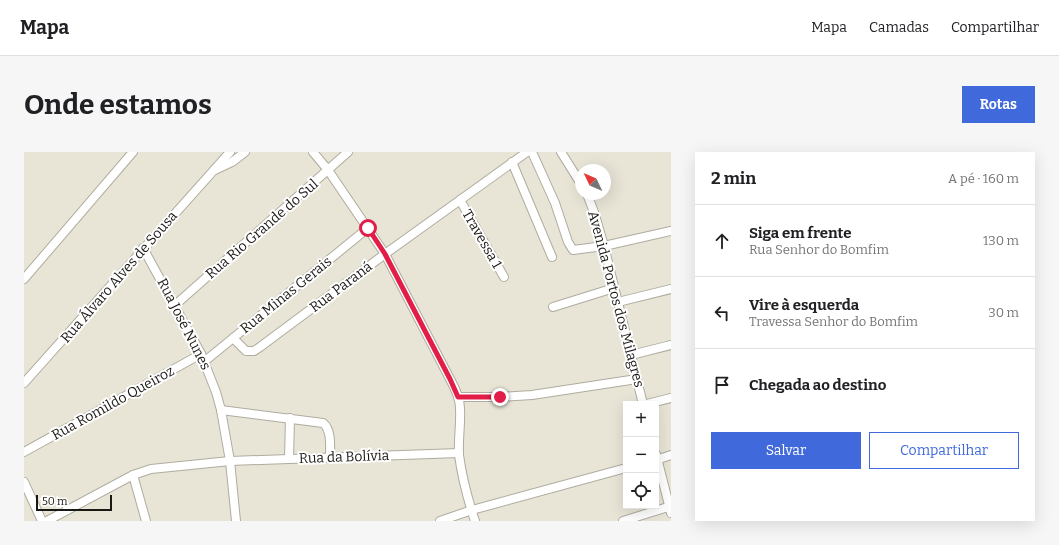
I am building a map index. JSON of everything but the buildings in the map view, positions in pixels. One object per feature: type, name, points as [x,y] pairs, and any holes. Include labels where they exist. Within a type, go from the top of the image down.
[{"type":"street","name":"Rua Álvaro Alves de Sousa","points":[[24,383],[230,152]]},
{"type":"street","name":"Rua Álvaro Alves de Sousa","points":[[213,171],[232,162],[245,152]]},
{"type":"street","points":[[313,152],[328,170],[385,254],[458,397],[460,408],[459,453],[464,480],[475,521]]},
{"type":"street","name":"Rua Rio Grande do Sul","points":[[174,306],[348,152]]},
{"type":"street","name":"Rua Paraná","points":[[233,338],[244,350],[254,352],[385,254],[527,152]]},
{"type":"street","points":[[532,152],[555,203],[572,249],[581,250],[604,246],[671,231]]},
{"type":"street","points":[[561,152],[575,174]]},
{"type":"street","points":[[24,279],[130,153]]},
{"type":"street","points":[[512,162],[552,257]]},
{"type":"street","name":"Travessa 1","points":[[460,200],[504,277]]},
{"type":"street","name":"Avenida Portos dos Milagres","points":[[589,200],[604,246],[642,401]]},
{"type":"street","name":"Rua Minas Gerais","points":[[203,357],[233,338],[368,228]]},
{"type":"street","name":"Rua José Nunes","points":[[144,248],[174,306],[203,357],[216,392],[221,410],[230,461],[236,521]]},
{"type":"street","points":[[553,307],[614,288]]},
{"type":"street","points":[[618,302],[671,290]]},
{"type":"street","points":[[631,355],[671,345]]},
{"type":"street","name":"Rua Romildo Queiroz","points":[[24,452],[203,357]]},
{"type":"street","points":[[458,397],[500,397],[532,394],[637,379]]},
{"type":"street","points":[[659,401],[671,398]]},
{"type":"street","points":[[221,410],[318,422],[325,425],[329,438],[330,457]]},
{"type":"street","points":[[289,459],[290,418]]},
{"type":"street","name":"Rua da Bolívia","points":[[47,521],[133,475],[151,469],[230,461],[459,453]]},
{"type":"street","points":[[659,457],[671,455]]},
{"type":"street","points":[[440,521],[472,510],[623,469]]},
{"type":"street","points":[[623,521],[670,508],[659,469]]},
{"type":"street","points":[[133,475],[146,521]]},
{"type":"street","points":[[24,482],[42,521]]},
{"type":"route","points":[[368,228],[385,254],[458,397],[500,397]]}]
